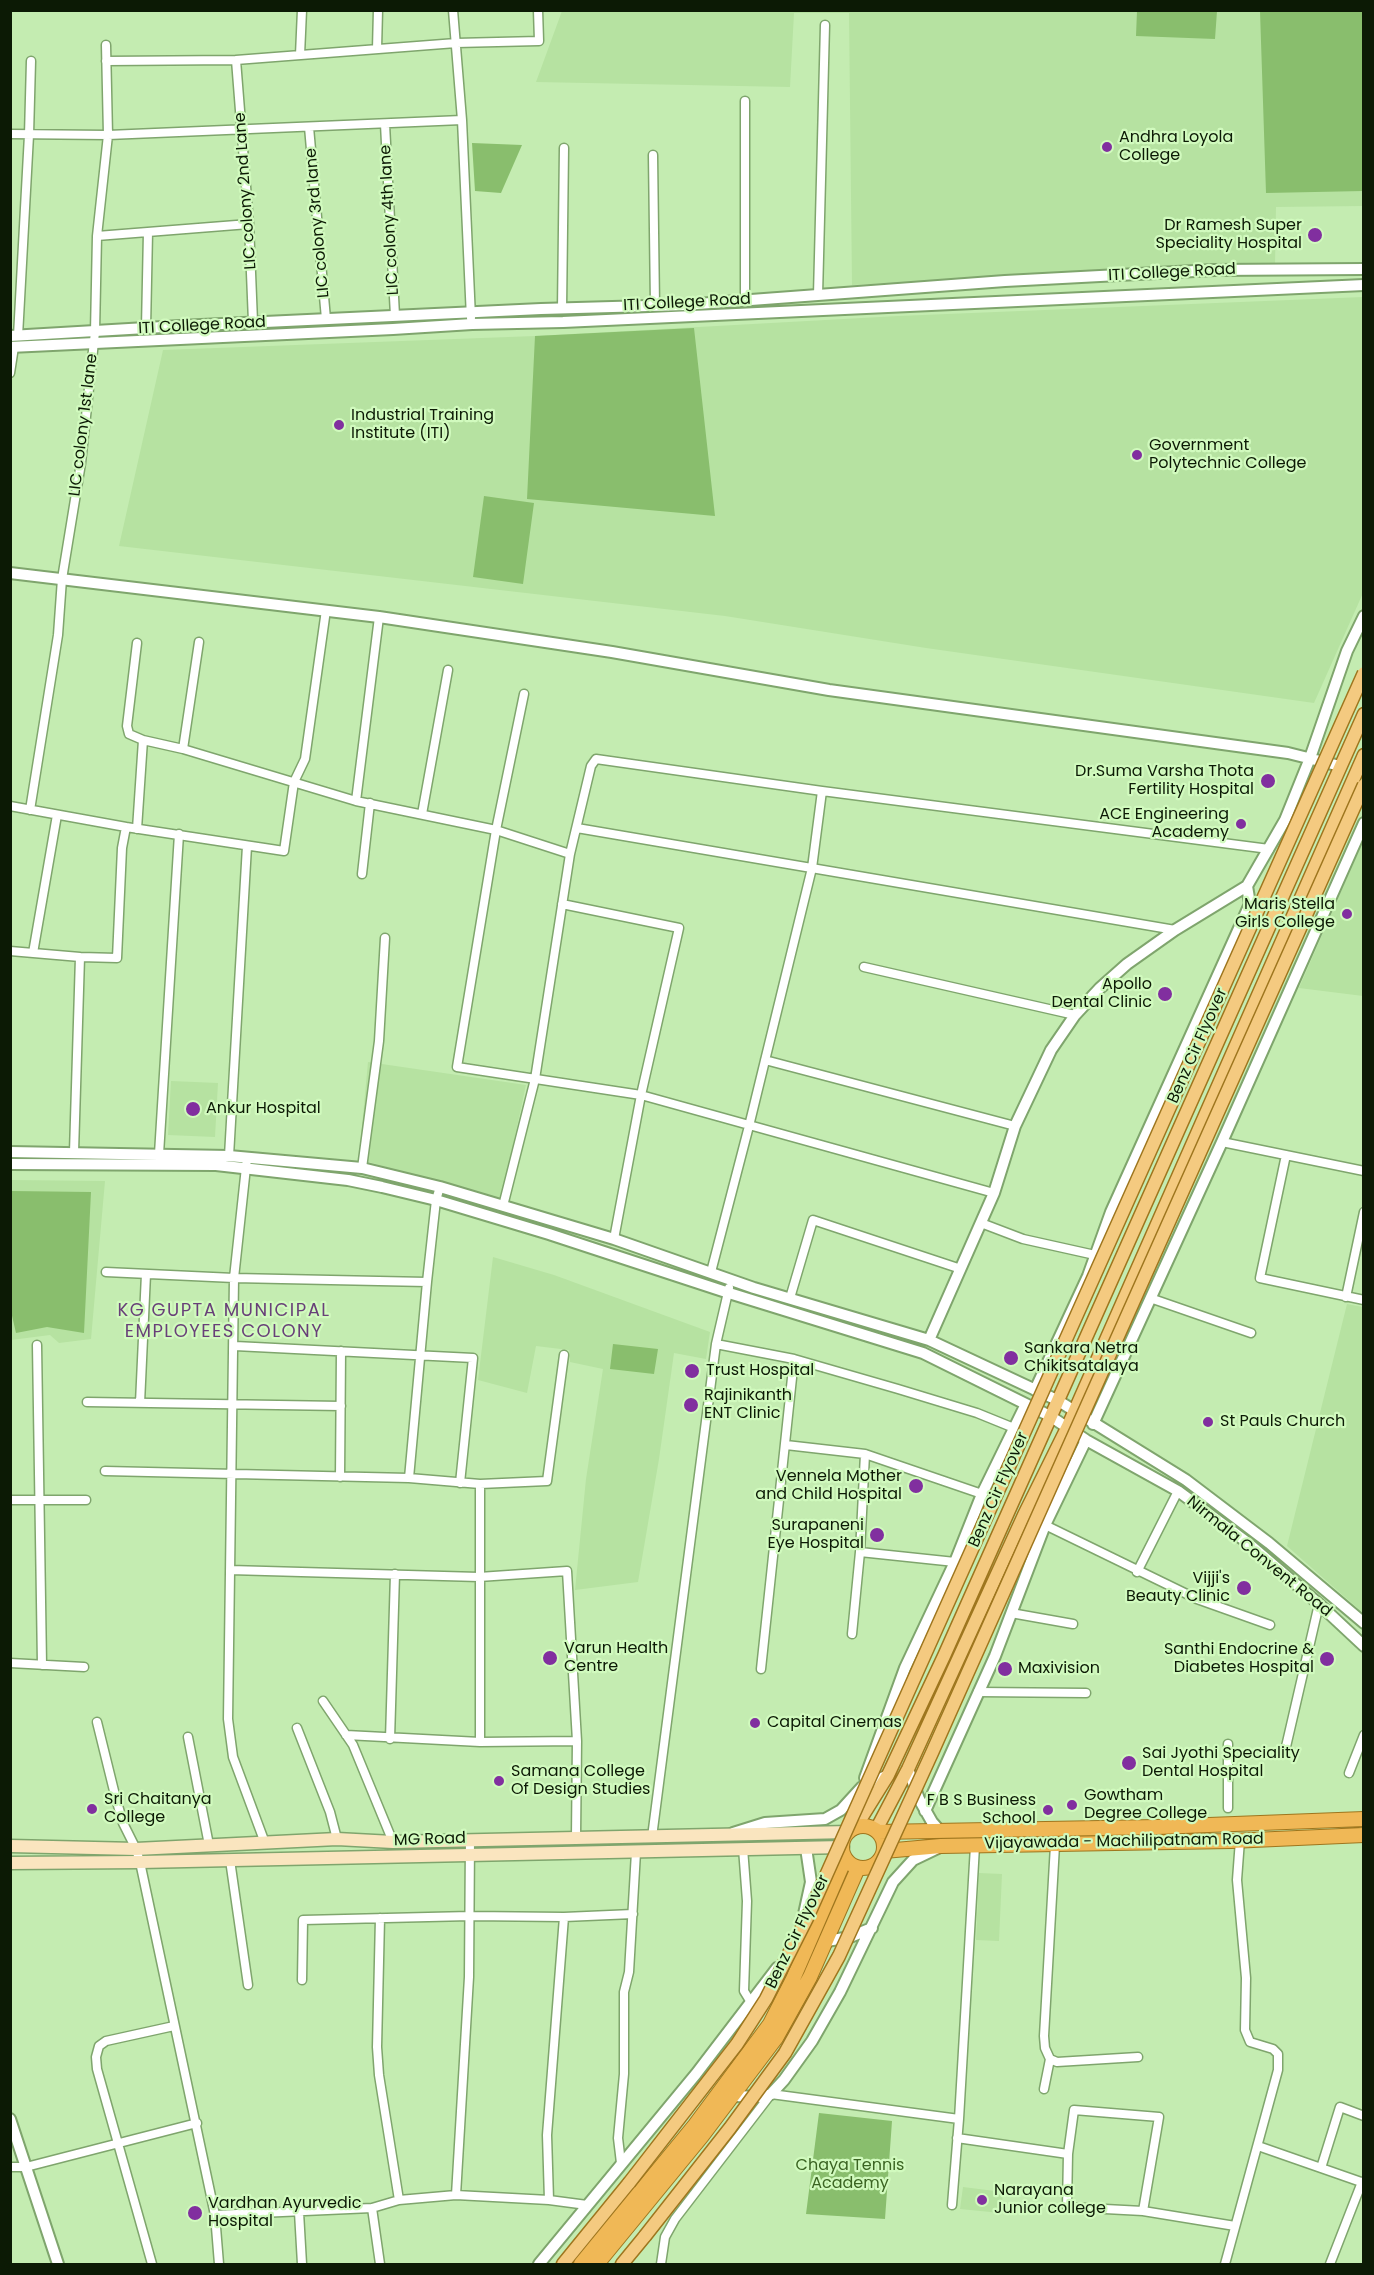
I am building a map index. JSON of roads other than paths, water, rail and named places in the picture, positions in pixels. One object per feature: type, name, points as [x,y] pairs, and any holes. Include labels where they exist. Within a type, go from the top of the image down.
[{"type":"highway","name":"Vijayawada - Machilipatnam Road","points":[[877,1831],[1157,1827],[1364,1819]]},
{"type":"highway","points":[[1314,1837],[1315,1821]]},
{"type":"highway","points":[[581,2265],[695,2125],[770,2024],[793,1979],[844,1853],[844,1839],[852,1830],[870,1827],[877,1831],[884,1843],[881,1859],[875,1865],[867,1868],[858,1868],[844,1853]]},
{"type":"highway","name":"Vijayawada - Machilipatnam Road","points":[[884,1851],[941,1846],[1055,1845],[1364,1835]]},
{"type":"highway","points":[[597,2265],[733,2096],[785,2023],[827,1941],[858,1868]]},
{"type":"main road","name":"Benz Cir Flyover","points":[[563,2265],[737,2044],[766,1999],[807,1918],[1364,673]]},
{"type":"main road","points":[[852,1830],[888,1775],[944,1656],[1364,714]]},
{"type":"main road","points":[[877,1831],[908,1769],[1024,1515],[1068,1426],[1364,755]]},
{"type":"main road","points":[[622,2265],[730,2128],[785,2053],[838,1956],[889,1848],[1364,785]]},
{"type":"main road","name":"MG Road","points":[[10,1846],[136,1849],[337,1839],[393,1842],[852,1830]]},
{"type":"main road","points":[[360,1840],[360,1857]]},
{"type":"main road","name":"MG Road","points":[[10,1863],[636,1852],[743,1848],[806,1848],[844,1853]]},
{"type":"street","points":[[300,55],[302,10]]},
{"type":"street","points":[[377,49],[378,10]]},
{"type":"street","points":[[453,10],[462,120],[471,318]]},
{"type":"street","points":[[106,61],[236,60],[456,43],[539,41],[538,10]]},
{"type":"street","points":[[818,295],[825,25]]},
{"type":"street","name":"LIC colony 1st lane","points":[[30,810],[58,635],[62,579],[81,463],[95,332],[97,236],[108,135],[106,45]]},
{"type":"street","name":"LIC colony 2nd Lane","points":[[236,60],[249,224],[252,322]]},
{"type":"street","points":[[10,374],[29,135],[31,62]]},
{"type":"street","points":[[745,101],[745,301]]},
{"type":"street","points":[[10,134],[108,135],[462,120]]},
{"type":"street","name":"LIC colony 4th lane","points":[[385,124],[395,316]]},
{"type":"street","name":"LIC colony 3rd lane","points":[[309,127],[326,319]]},
{"type":"street","points":[[562,309],[564,148]]},
{"type":"street","points":[[653,155],[655,306]]},
{"type":"street","points":[[97,236],[249,224]]},
{"type":"street","points":[[146,328],[148,232]]},
{"type":"street","name":"ITI College Road","points":[[13,341],[93,344],[471,318],[562,309],[745,301],[1005,281],[1214,270],[1364,269]]},
{"type":"street","name":"ITI College Road","points":[[13,341],[146,328],[395,316],[563,322],[1364,285]]},
{"type":"street","points":[[10,573],[379,617],[612,652],[829,690],[1288,753],[1340,766]]},
{"type":"street","points":[[10,806],[137,829],[284,851],[294,782],[305,759],[326,610]]},
{"type":"street","points":[[929,1340],[981,1223],[1015,1126],[1051,1050],[1075,1015],[1127,964],[1175,930],[1247,886],[1285,820],[1310,758],[1347,651],[1364,616]]},
{"type":"street","points":[[356,801],[379,617]]},
{"type":"street","points":[[183,749],[199,642]]},
{"type":"street","points":[[137,643],[127,731],[129,734],[356,801],[496,830],[570,854]]},
{"type":"street","points":[[422,814],[448,670]]},
{"type":"street","points":[[524,694],[496,830],[457,1067],[641,1095],[993,1193]]},
{"type":"street","points":[[137,829],[143,740]]},
{"type":"street","points":[[503,1206],[535,1079],[570,854],[591,766],[596,759],[1269,849]]},
{"type":"street","points":[[711,1272],[812,868],[822,791]]},
{"type":"street","points":[[362,873],[370,803]]},
{"type":"street","points":[[33,953],[57,815]]},
{"type":"street","points":[[1093,1424],[1364,823]]},
{"type":"street","points":[[10,951],[117,958],[122,848],[126,827]]},
{"type":"street","points":[[577,828],[1175,930]]},
{"type":"street","points":[[159,1154],[179,834]]},
{"type":"street","points":[[229,1156],[247,846]]},
{"type":"street","points":[[1035,1390],[1095,1255],[1111,1212],[1250,904],[1247,886]]},
{"type":"street","points":[[562,904],[679,928],[641,1095],[614,1239]]},
{"type":"street","points":[[362,1168],[379,1041],[385,938]]},
{"type":"street","points":[[74,1152],[80,957]]},
{"type":"street","points":[[864,967],[1075,1015]]},
{"type":"street","points":[[765,1060],[1015,1126]]},
{"type":"street","points":[[1222,1142],[1364,1171]]},
{"type":"street","points":[[10,1152],[229,1156],[247,1163]]},
{"type":"street","points":[[1286,1155],[1260,1278],[1364,1300]]},
{"type":"street","points":[[10,1164],[216,1165],[247,1163]]},
{"type":"street","points":[[247,1163],[234,1278],[235,1346],[228,1719],[234,1757],[265,1843]]},
{"type":"street","name":"Nirmala Convent Road","points":[[247,1163],[362,1168],[441,1187],[614,1239],[730,1279],[929,1340],[1057,1400],[1186,1480],[1269,1544],[1364,1623]]},
{"type":"street","name":"Nirmala Convent Road","points":[[247,1163],[348,1180],[436,1200],[923,1353],[1050,1416],[1086,1440],[1178,1491],[1248,1543],[1364,1646]]},
{"type":"street","points":[[409,1478],[419,1355],[436,1200],[441,1187]]},
{"type":"street","points":[[1346,1297],[1364,1212]]},
{"type":"street","points":[[790,1298],[813,1220],[962,1269]]},
{"type":"street","points":[[981,1223],[1023,1239],[1095,1255]]},
{"type":"street","points":[[106,1272],[234,1278],[427,1282]]},
{"type":"street","points":[[140,1403],[146,1274]]},
{"type":"street","points":[[652,1837],[716,1344],[729,1293],[730,1279]]},
{"type":"street","points":[[1150,1298],[1251,1333]]},
{"type":"street","points":[[716,1344],[794,1359],[976,1413],[1014,1428]]},
{"type":"street","points":[[37,1345],[42,1665]]},
{"type":"street","points":[[235,1346],[473,1358],[460,1482]]},
{"type":"street","points":[[340,1476],[341,1351]]},
{"type":"street","points":[[105,1471],[409,1478],[480,1484],[547,1481],[564,1354]]},
{"type":"street","points":[[761,1669],[794,1359]]},
{"type":"street","points":[[87,1402],[341,1406]]},
{"type":"street","points":[[730,1834],[765,1823],[825,1819],[841,1810],[862,1786],[905,1668],[955,1562],[982,1494],[1026,1404]]},
{"type":"street","points":[[925,1811],[978,1692],[1045,1525],[1086,1440]]},
{"type":"street","points":[[786,1445],[865,1454],[982,1494]]},
{"type":"street","points":[[852,1634],[860,1552],[865,1454]]},
{"type":"street","points":[[480,1484],[480,1742]]},
{"type":"street","points":[[1137,1572],[1178,1491]]},
{"type":"street","points":[[10,1500],[86,1500]]},
{"type":"street","points":[[1045,1525],[1137,1572],[1197,1599],[1270,1625]]},
{"type":"street","points":[[860,1552],[955,1562]]},
{"type":"street","points":[[230,1570],[479,1577],[567,1571],[577,1741],[576,1837]]},
{"type":"street","points":[[390,1738],[395,1574]]},
{"type":"street","points":[[1285,1751],[1319,1604]]},
{"type":"street","points":[[1011,1613],[1073,1624]]},
{"type":"street","points":[[10,1663],[84,1667]]},
{"type":"street","points":[[978,1692],[1086,1693]]},
{"type":"street","points":[[323,1701],[353,1745],[393,1842]]},
{"type":"street","points":[[97,1722],[123,1823],[140,1862],[215,2214],[219,2265]]},
{"type":"street","points":[[297,1728],[330,1812],[337,1839]]},
{"type":"street","points":[[346,1735],[480,1742],[577,1741]]},
{"type":"street","points":[[1349,1773],[1364,1735]]},
{"type":"street","points":[[188,1737],[209,1845]]},
{"type":"street","points":[[1228,1744],[1228,1808]]},
{"type":"street","points":[[908,1769],[925,1811],[940,1831]]},
{"type":"street","points":[[862,1786],[888,1775]]},
{"type":"street","points":[[456,2195],[469,1977],[470,1839]]},
{"type":"street","points":[[1225,2265],[1278,2070],[1278,2054],[1273,2049],[1250,2042],[1245,2030],[1246,1978],[1237,1880],[1240,1840]]},
{"type":"street","points":[[1044,2089],[1050,2059],[1045,2048],[1044,2036],[1055,1845]]},
{"type":"street","points":[[661,2265],[665,2237],[675,2219],[812,2042],[852,1969],[886,1895],[902,1871],[913,1860],[941,1846]]},
{"type":"street","points":[[952,2205],[975,1846]]},
{"type":"street","points":[[743,1848],[747,1901],[744,1991],[752,2004]]},
{"type":"street","points":[[539,2265],[752,2004],[784,1956],[804,1914],[811,1882],[806,1848]]},
{"type":"street","points":[[621,2163],[618,2138],[624,2074],[624,1992],[629,1972],[636,1852]]},
{"type":"street","points":[[230,1860],[248,1985]]},
{"type":"street","points":[[302,1980],[303,1920],[633,1914]]},
{"type":"street","points":[[549,2200],[547,2135],[564,1917]]},
{"type":"street","points":[[380,1918],[377,2047],[379,2075],[399,2200]]},
{"type":"street","points":[[827,1941],[850,1937],[872,1928]]},
{"type":"street","points":[[152,2265],[97,2068],[96,2057],[99,2046],[106,2041],[174,2026]]},
{"type":"street","points":[[1050,2059],[1057,2062],[1138,2057]]},
{"type":"street","points":[[733,2096],[756,2098],[771,2094],[959,2119]]},
{"type":"street","points":[[1321,2168],[1340,2107],[1364,2116]]},
{"type":"street","points":[[1143,2211],[1159,2117],[1074,2110],[1068,2154],[1067,2207],[1143,2211],[1235,2226]]},
{"type":"street","points":[[10,2119],[58,2265]]},
{"type":"street","points":[[10,2167],[26,2167],[197,2123]]},
{"type":"street","points":[[957,2138],[1068,2154]]},
{"type":"street","points":[[1258,2146],[1363,2183],[1330,2265]]},
{"type":"street","points":[[215,2214],[372,2208],[399,2200],[456,2195],[549,2200],[587,2205]]},
{"type":"street","points":[[372,2208],[380,2265]]},
{"type":"street","points":[[299,2212],[302,2265]]},
{"type":"place","name":"Andhra Loyola College","points":[[1107,147]]},
{"type":"place","name":"Dr Ramesh Super Speciality Hospital","points":[[1315,235]]},
{"type":"place","name":"Industrial Training Institute (ITI)","points":[[339,425]]},
{"type":"place","name":"Government Polytechnic College","points":[[1137,455]]},
{"type":"place","name":"Dr.Suma Varsha Thota Fertility Hospital","points":[[1268,781]]},
{"type":"place","name":"ACE Engineering Academy","points":[[1241,824]]},
{"type":"place","name":"Maris Stella Girls College","points":[[1347,914]]},
{"type":"place","name":"Apollo Dental Clinic","points":[[1165,994]]},
{"type":"place","name":"Ankur Hospital","points":[[193,1109]]},
{"type":"place","name":"Sankara Netra Chikitsatalaya","points":[[1011,1358]]},
{"type":"place","name":"Trust Hospital","points":[[692,1371]]},
{"type":"place","name":"Rajinikanth ENT Clinic","points":[[691,1405]]},
{"type":"place","name":"St Pauls Church","points":[[1208,1422]]},
{"type":"place","name":"Vennela Mother and Child Hospital","points":[[916,1486]]},
{"type":"place","name":"Surapaneni Eye Hospital","points":[[877,1535]]},
{"type":"place","name":"Vijji's Beauty Clinic","points":[[1244,1588]]},
{"type":"place","name":"Varun Health Centre","points":[[550,1658]]},
{"type":"place","name":"Santhi Endocrine & Diabetes Hospital","points":[[1327,1659]]},
{"type":"place","name":"Maxivision","points":[[1005,1669]]},
{"type":"place","name":"Capital Cinemas","points":[[755,1723]]},
{"type":"place","name":"Sai Jyothi Speciality Dental Hospital","points":[[1129,1763]]},
{"type":"place","name":"Samana College Of Design Studies","points":[[499,1781]]},
{"type":"place","name":"Gowtham Degree College","points":[[1072,1805]]},
{"type":"place","name":"Sri Chaitanya College","points":[[92,1809]]},
{"type":"place","name":"F B S Business School","points":[[1048,1810]]},
{"type":"place","name":"Narayana Junior college","points":[[982,2200]]},
{"type":"place","name":"Vardhan Ayurvedic Hospital","points":[[195,2213]]},
{"type":"district","name":"KG GUPTA MUNICIPAL EMPLOYEES COLONY","points":[[224,1321]]},
{"type":"park label","name":"Chaya Tennis Academy","points":[[850,2175]]}]
